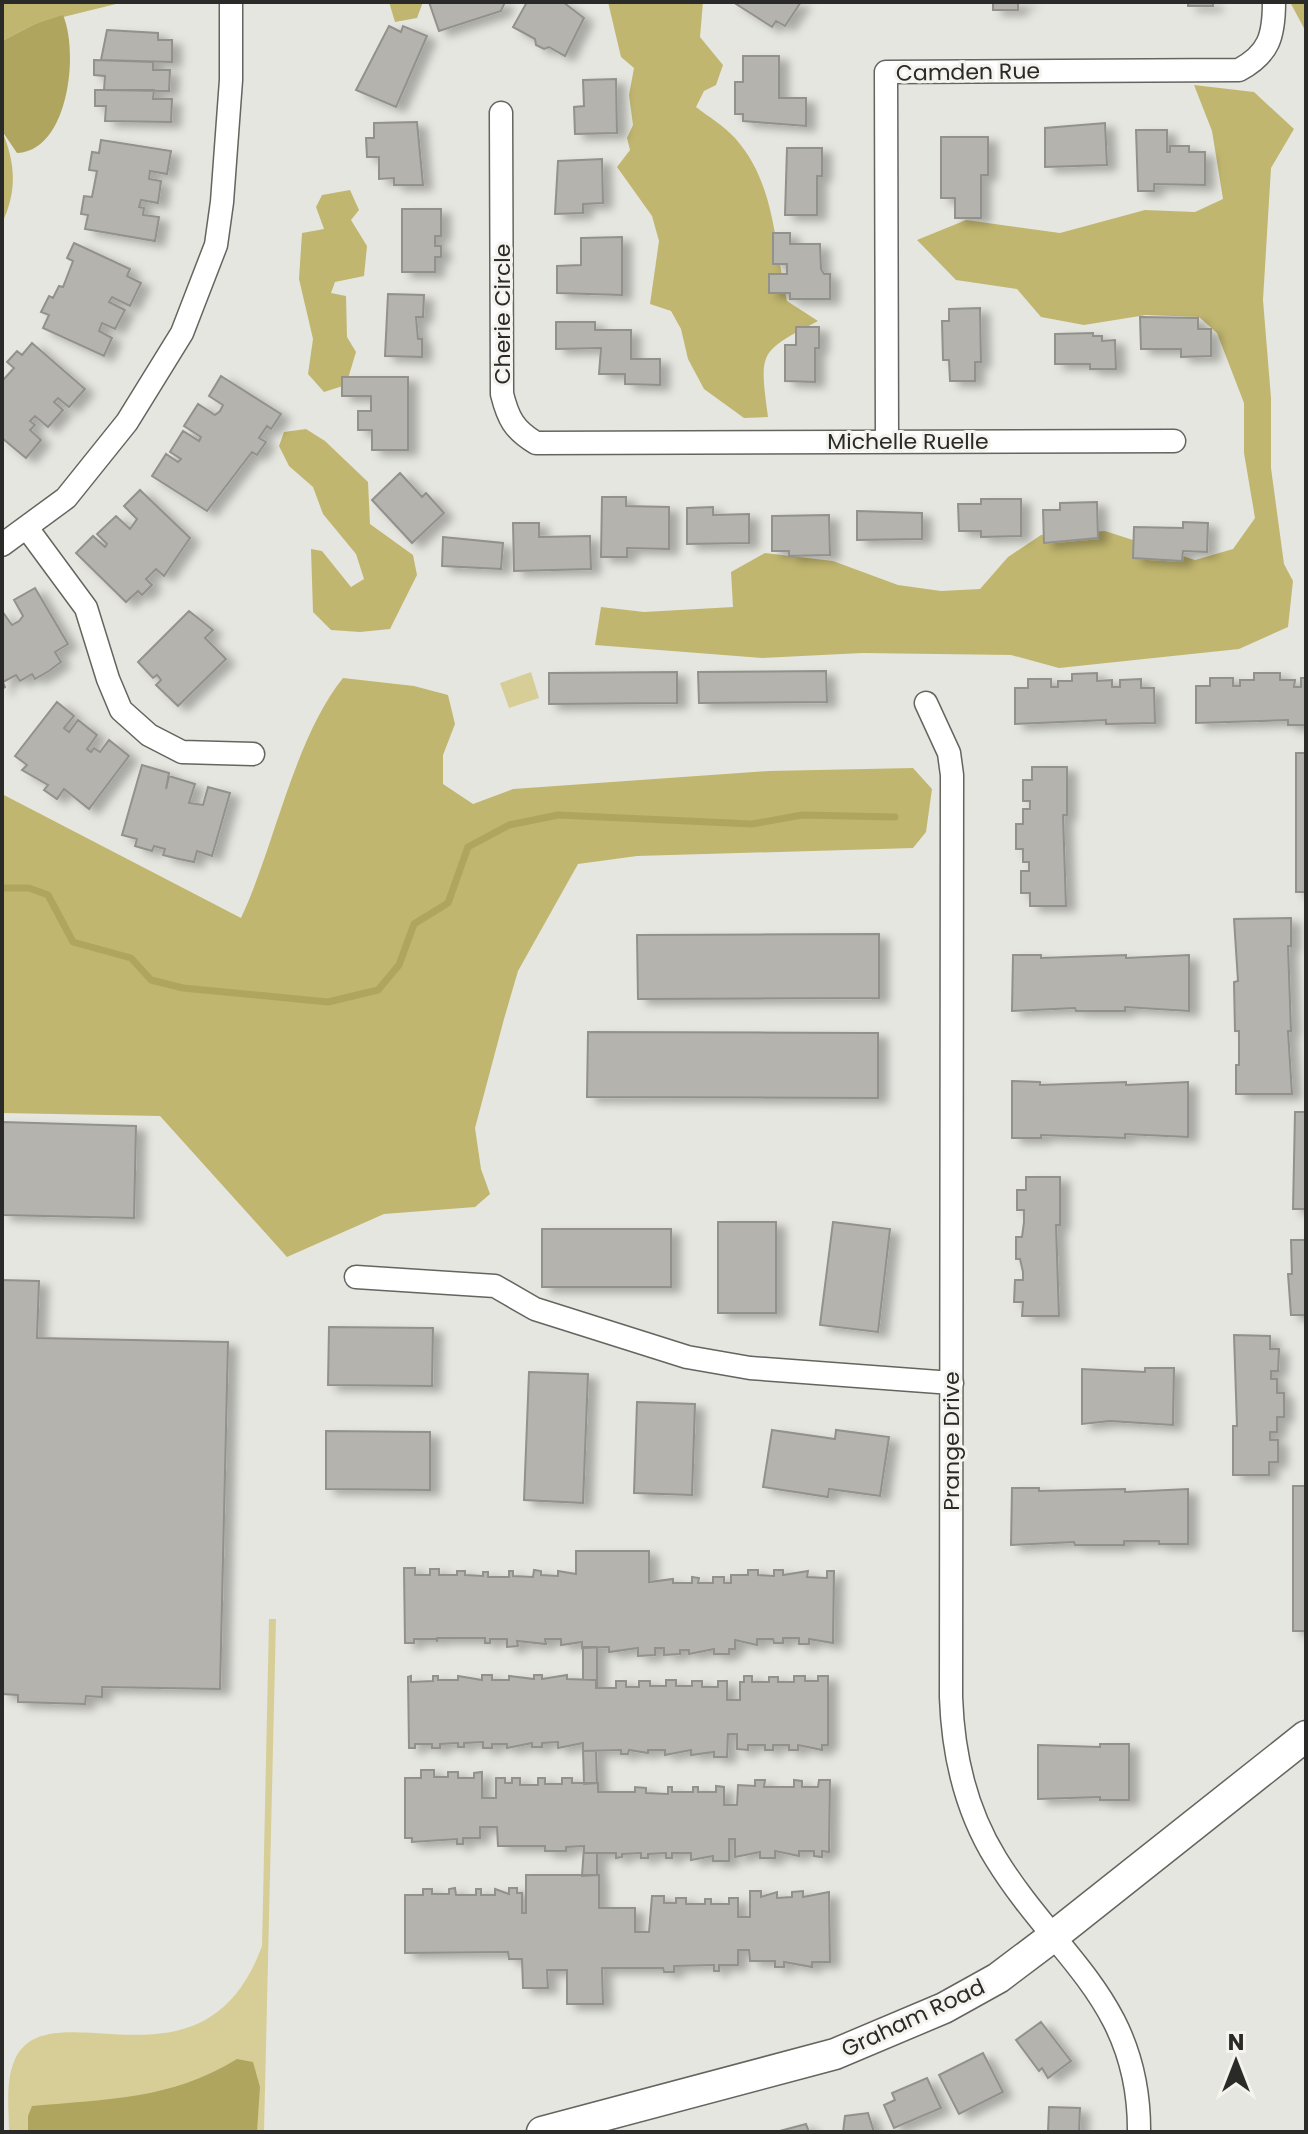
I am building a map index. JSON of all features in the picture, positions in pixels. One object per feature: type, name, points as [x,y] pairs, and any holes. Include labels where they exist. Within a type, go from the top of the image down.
[{"type":"main road","name":"Graham Road","points":[[542,2132],[835,2054],[944,2008],[998,1978],[1306,1736]]},
{"type":"street","points":[[2,545],[66,498],[127,422],[185,325],[216,245],[231,80],[231,2]]},
{"type":"street","name":"Camden Rue","points":[[887,440],[886,72],[1239,70],[1259,59],[1269,46],[1274,2]]},
{"type":"street","name":"Cherie Circle","points":[[501,113],[502,394],[508,419],[520,434],[536,443],[643,444]]},
{"type":"street","name":"Michelle Ruelle","points":[[643,444],[887,440],[1174,441]]},
{"type":"street","points":[[27,528],[86,608],[121,710],[149,735],[182,752],[253,754]]},
{"type":"street","name":"Prange Drive","points":[[926,703],[949,753],[952,775],[951,1697],[955,1751],[963,1787],[989,1847],[1107,2004],[1124,2039],[1134,2075],[1139,2132]]},
{"type":"street","points":[[356,1277],[495,1286],[535,1309],[687,1357],[734,1365],[952,1383]]},
{"type":"shaded area","points":[[2,2],[124,2],[35,24],[2,41]]},
{"type":"shaded area","points":[[389,2],[423,2],[417,18],[395,22]]},
{"type":"shaded area","points":[[608,2],[703,2],[700,37],[723,65],[716,85],[704,91],[696,107],[735,138],[759,175],[772,216],[787,301],[818,321],[774,347],[768,356],[764,378],[768,417],[744,418],[704,389],[688,359],[681,329],[671,311],[650,304],[659,241],[652,216],[617,167],[630,150],[627,138],[633,125],[629,95],[634,68],[621,57]]},
{"type":"shaded area","points":[[1290,2],[1306,2],[1306,32]]},
{"type":"shaded area","points":[[63,15],[70,52],[66,97],[59,118],[48,136],[35,148],[17,153],[2,131],[2,41],[35,24]]},
{"type":"shaded area","points":[[1194,85],[1254,92],[1294,129],[1271,168],[1263,300],[1271,398],[1271,468],[1284,564],[1293,581],[1288,627],[1239,649],[1059,668],[1011,655],[862,653],[762,658],[595,645],[601,607],[644,612],[733,607],[731,572],[765,553],[833,561],[898,585],[941,591],[980,589],[1008,557],[1041,535],[1105,531],[1195,560],[1233,549],[1255,518],[1244,453],[1244,403],[1217,333],[1199,317],[1146,315],[1084,325],[1041,317],[1017,289],[956,280],[917,240],[966,220],[1060,233],[1145,210],[1195,212],[1223,199],[1212,131]]},
{"type":"shaded area","points":[[2,131],[13,178],[2,223]]},
{"type":"shaded area","points":[[350,190],[359,210],[351,220],[367,246],[364,276],[335,282],[331,293],[346,296],[347,337],[356,352],[346,385],[324,392],[308,374],[313,339],[299,279],[302,233],[324,229],[316,207],[322,195]]},
{"type":"shaded area","points":[[306,429],[325,441],[368,482],[370,524],[413,555],[417,575],[390,629],[360,632],[331,630],[313,612],[311,549],[322,551],[351,587],[364,579],[356,554],[323,514],[313,487],[289,466],[279,446],[284,432]]},
{"type":"shaded area","points":[[531,672],[539,698],[509,708],[500,683]]},
{"type":"shaded area","points":[[343,678],[414,686],[448,695],[455,724],[443,755],[443,784],[473,804],[513,789],[769,771],[913,768],[932,789],[926,832],[913,848],[637,856],[578,864],[518,971],[504,1019],[475,1128],[481,1169],[490,1194],[475,1207],[384,1214],[287,1257],[160,1116],[2,1113],[2,794],[241,918],[298,761],[326,703]]},
{"type":"shaded area","points":[[269,1619],[276,1619],[264,2132],[9,2132],[8,2095],[12,2068],[15,2059],[33,2039],[60,2033],[167,2033],[203,2021],[236,1994],[262,1946]]},
{"type":"shaded area","points":[[237,2059],[253,2062],[260,2087],[257,2132],[28,2132],[28,2116],[32,2106],[112,2099],[162,2090],[212,2073]]},
{"type":"building","points":[[429,2],[505,2],[501,11],[439,31]]},
{"type":"building","points":[[527,2],[563,2],[584,18],[565,56],[549,47],[544,49],[536,45],[535,39],[513,27]]},
{"type":"building","points":[[733,2],[801,2],[785,26],[776,21],[772,27]]},
{"type":"building","points":[[993,2],[1027,3],[1018,3],[1018,10],[993,10]]},
{"type":"building","points":[[1188,2],[1213,2],[1213,6],[1188,6]]},
{"type":"building","points":[[389,26],[401,32],[403,26],[427,36],[396,107],[356,90]]},
{"type":"building","points":[[107,30],[158,33],[158,40],[172,40],[172,62],[101,60]]},
{"type":"building","points":[[743,56],[779,56],[779,98],[806,98],[806,126],[743,121],[743,114],[735,114],[735,82],[743,82]]},
{"type":"building","points":[[94,60],[153,62],[153,70],[170,70],[169,91],[104,90],[105,76],[94,75]]},
{"type":"building","points":[[616,79],[617,133],[575,134],[574,107],[584,106],[583,80]]},
{"type":"building","points":[[95,90],[154,90],[153,99],[172,99],[171,122],[105,121],[106,106],[95,106]]},
{"type":"building","points":[[417,122],[423,185],[394,185],[394,178],[379,179],[379,157],[367,157],[366,138],[374,138],[374,123]]},
{"type":"building","points":[[1105,123],[1107,165],[1045,167],[1045,128]]},
{"type":"building","points":[[1136,130],[1167,130],[1167,152],[1170,152],[1170,146],[1189,146],[1189,152],[1205,152],[1205,185],[1154,184],[1154,191],[1138,191]]},
{"type":"building","points":[[941,137],[988,137],[988,175],[981,175],[981,218],[955,218],[955,198],[941,198]]},
{"type":"building","points":[[101,140],[171,151],[167,174],[150,171],[149,179],[161,181],[158,203],[141,200],[139,207],[144,208],[143,215],[159,217],[155,241],[85,229],[88,215],[81,214],[84,196],[92,197],[97,171],[89,170],[92,152],[99,153]]},
{"type":"building","points":[[787,148],[822,148],[822,176],[817,176],[817,215],[785,215]]},
{"type":"building","points":[[602,159],[603,203],[583,204],[583,213],[555,214],[558,161]]},
{"type":"building","points":[[402,209],[441,209],[441,236],[435,236],[435,246],[441,246],[441,257],[435,257],[435,272],[402,272]]},
{"type":"building","points":[[773,233],[790,233],[790,244],[820,244],[821,269],[824,274],[830,274],[830,299],[790,299],[790,293],[769,293],[769,274],[787,274],[787,264],[773,264]]},
{"type":"building","points":[[622,237],[622,295],[557,293],[557,266],[581,265],[581,238]]},
{"type":"building","points":[[74,243],[130,269],[127,276],[141,283],[130,306],[112,297],[109,302],[125,310],[115,329],[102,323],[99,331],[112,338],[104,356],[43,328],[49,315],[41,312],[49,296],[53,298],[59,286],[63,287],[73,261],[67,258]]},
{"type":"building","points":[[388,294],[424,295],[423,317],[416,317],[418,339],[422,339],[422,357],[385,356]]},
{"type":"building","points":[[980,308],[981,362],[975,362],[975,381],[950,381],[949,360],[943,360],[942,321],[949,321],[949,309]]},
{"type":"building","points":[[1140,317],[1198,318],[1198,329],[1211,329],[1211,356],[1181,357],[1181,349],[1141,349]]},
{"type":"building","points":[[556,322],[595,322],[595,330],[631,330],[631,359],[660,359],[660,385],[625,384],[625,374],[599,374],[601,348],[556,349]]},
{"type":"building","points":[[796,327],[819,327],[819,348],[815,348],[815,382],[785,381],[785,345],[796,345]]},
{"type":"building","points":[[1093,333],[1093,336],[1102,336],[1102,341],[1115,340],[1116,369],[1090,369],[1090,364],[1055,364],[1055,334]]},
{"type":"building","points":[[32,343],[85,389],[69,407],[58,398],[54,402],[63,410],[48,427],[35,416],[30,421],[35,425],[30,430],[41,440],[26,458],[2,438],[2,377],[4,379],[14,368],[7,362],[17,351],[22,355]]},
{"type":"building","points":[[221,376],[281,414],[271,429],[267,426],[259,438],[266,442],[257,455],[252,452],[207,511],[152,476],[166,454],[178,462],[181,459],[170,452],[183,431],[199,441],[201,437],[184,426],[198,404],[215,415],[220,411],[223,405],[209,396]]},
{"type":"building","points":[[342,377],[408,377],[408,450],[372,450],[372,430],[358,430],[358,411],[371,411],[371,396],[342,396]]},
{"type":"building","points":[[400,473],[422,497],[426,493],[444,513],[412,543],[372,500]]},
{"type":"building","points":[[140,490],[190,538],[164,576],[156,569],[146,579],[152,585],[142,595],[138,591],[126,602],[76,553],[93,536],[105,547],[107,544],[97,534],[116,516],[130,529],[137,519],[124,506]]},
{"type":"building","points":[[602,497],[626,497],[626,506],[669,507],[669,549],[627,548],[627,557],[601,557]]},
{"type":"building","points":[[981,499],[1021,499],[1021,536],[981,537],[981,531],[959,531],[958,504],[981,504]]},
{"type":"building","points":[[1097,502],[1098,538],[1044,543],[1043,510],[1060,510],[1060,503]]},
{"type":"building","points":[[713,507],[713,515],[749,514],[749,543],[687,544],[687,508]]},
{"type":"building","points":[[857,511],[922,513],[922,539],[857,540]]},
{"type":"building","points":[[829,515],[830,555],[789,556],[789,551],[772,551],[772,516]]},
{"type":"building","points":[[1183,522],[1208,523],[1207,552],[1183,551],[1182,561],[1133,558],[1134,527],[1183,528]]},
{"type":"building","points":[[513,523],[539,523],[539,537],[590,536],[591,569],[514,571]]},
{"type":"building","points":[[443,537],[503,543],[501,569],[442,566]]},
{"type":"building","points":[[35,588],[68,644],[55,652],[61,662],[49,671],[35,679],[32,674],[20,681],[16,675],[3,682],[5,687],[2,689],[2,611],[12,625],[19,621],[23,616],[14,600]]},
{"type":"building","points":[[189,611],[213,630],[205,638],[226,659],[178,706],[156,685],[161,680],[157,675],[153,678],[138,662]]},
{"type":"building","points":[[826,671],[827,702],[699,703],[698,672]]},
{"type":"building","points":[[677,672],[677,703],[549,704],[549,673]]},
{"type":"building","points":[[1097,673],[1097,681],[1112,680],[1112,687],[1120,687],[1120,680],[1141,679],[1141,688],[1154,688],[1155,723],[1106,724],[1106,720],[1015,724],[1015,688],[1028,688],[1028,679],[1051,679],[1051,687],[1058,687],[1058,681],[1072,681],[1072,674]]},
{"type":"building","points":[[1254,673],[1280,673],[1280,680],[1295,680],[1294,687],[1301,687],[1301,678],[1306,678],[1306,725],[1288,725],[1288,720],[1196,723],[1196,686],[1210,686],[1210,678],[1233,678],[1233,686],[1240,686],[1240,680],[1254,680]]},
{"type":"building","points":[[57,702],[74,716],[64,728],[69,732],[78,720],[97,735],[87,749],[91,752],[94,748],[100,752],[109,740],[129,756],[89,809],[64,789],[57,799],[44,790],[48,785],[22,770],[27,765],[15,756]]},
{"type":"building","points":[[1296,753],[1306,753],[1306,892],[1296,892]]},
{"type":"building","points":[[142,765],[169,773],[166,789],[169,776],[195,784],[189,803],[203,805],[208,787],[230,793],[212,856],[197,851],[194,862],[179,859],[163,855],[165,849],[154,846],[152,851],[135,846],[137,839],[122,835]]},
{"type":"building","points":[[1032,767],[1067,767],[1067,815],[1063,815],[1066,906],[1030,906],[1030,893],[1021,893],[1021,871],[1029,871],[1029,862],[1023,862],[1023,849],[1016,849],[1016,824],[1023,824],[1023,809],[1030,809],[1030,801],[1023,801],[1023,780],[1032,780]]},
{"type":"building","points":[[1291,918],[1291,946],[1288,946],[1291,1031],[1288,1031],[1292,1094],[1236,1094],[1239,1031],[1235,1031],[1234,982],[1238,981],[1234,919]]},
{"type":"building","points":[[879,934],[879,998],[638,999],[637,935]]},
{"type":"building","points":[[1013,955],[1041,955],[1041,958],[1126,955],[1126,958],[1189,955],[1189,1011],[1125,1007],[1125,1011],[1076,1011],[1075,1008],[1012,1011]]},
{"type":"building","points":[[588,1032],[878,1033],[878,1098],[587,1097]]},
{"type":"building","points":[[1012,1081],[1040,1082],[1040,1085],[1188,1082],[1188,1137],[1125,1134],[1125,1138],[1041,1135],[1041,1138],[1012,1138]]},
{"type":"building","points":[[1295,1112],[1306,1112],[1306,1209],[1293,1209]]},
{"type":"building","points":[[2,1122],[136,1126],[134,1218],[2,1215]]},
{"type":"building","points":[[1026,1177],[1060,1177],[1060,1225],[1056,1225],[1059,1316],[1022,1316],[1023,1302],[1014,1302],[1015,1280],[1023,1280],[1020,1259],[1016,1259],[1016,1237],[1022,1237],[1024,1210],[1017,1210],[1017,1190],[1026,1190]]},
{"type":"building","points":[[1305,1215],[1306,1315],[1291,1315],[1288,1274],[1292,1274],[1291,1240],[1305,1240]]},
{"type":"building","points":[[718,1222],[776,1222],[776,1313],[718,1313]]},
{"type":"building","points":[[833,1222],[890,1229],[878,1332],[820,1325]]},
{"type":"building","points":[[542,1229],[671,1229],[671,1287],[542,1287]]},
{"type":"building","points":[[2,1280],[39,1281],[37,1338],[228,1342],[220,1689],[102,1687],[102,1697],[86,1696],[85,1704],[18,1702],[18,1695],[2,1694]]},
{"type":"building","points":[[329,1327],[433,1328],[432,1386],[328,1385]]},
{"type":"building","points":[[1234,1335],[1270,1336],[1270,1349],[1279,1349],[1278,1371],[1271,1371],[1271,1379],[1277,1379],[1277,1393],[1284,1393],[1284,1417],[1277,1417],[1277,1432],[1270,1432],[1270,1440],[1278,1440],[1278,1462],[1269,1462],[1269,1475],[1233,1475],[1233,1426],[1237,1426]]},
{"type":"building","points":[[1145,1368],[1174,1368],[1173,1425],[1110,1421],[1082,1424],[1082,1369],[1145,1372]]},
{"type":"building","points":[[529,1372],[588,1374],[583,1503],[524,1500]]},
{"type":"building","points":[[637,1402],[695,1404],[692,1495],[634,1493]]},
{"type":"building","points":[[772,1430],[835,1439],[836,1430],[889,1437],[880,1496],[829,1489],[828,1497],[763,1487]]},
{"type":"building","points":[[326,1431],[430,1432],[430,1490],[326,1489]]},
{"type":"building","points":[[1293,1486],[1306,1486],[1306,1631],[1293,1631]]},
{"type":"building","points":[[1012,1488],[1039,1488],[1039,1491],[1125,1489],[1125,1492],[1188,1489],[1188,1544],[1124,1541],[1124,1545],[1075,1545],[1074,1542],[1011,1545]]},
{"type":"building","points":[[576,1551],[649,1551],[649,1582],[673,1579],[673,1583],[692,1583],[692,1577],[699,1578],[698,1583],[713,1583],[713,1577],[724,1577],[724,1583],[731,1583],[731,1575],[748,1575],[748,1570],[758,1570],[758,1575],[774,1576],[774,1570],[783,1570],[783,1575],[808,1571],[807,1577],[827,1578],[827,1571],[834,1571],[833,1643],[809,1639],[809,1644],[799,1644],[799,1638],[783,1638],[783,1643],[774,1643],[773,1639],[757,1639],[757,1645],[735,1640],[735,1649],[729,1649],[729,1654],[714,1654],[714,1649],[689,1654],[689,1650],[680,1650],[680,1654],[664,1655],[664,1648],[655,1648],[655,1655],[638,1656],[638,1648],[609,1652],[609,1647],[582,1648],[582,1642],[561,1645],[561,1639],[545,1639],[546,1644],[517,1641],[518,1646],[507,1647],[507,1639],[490,1639],[490,1643],[485,1643],[485,1638],[437,1638],[437,1642],[436,1639],[414,1639],[414,1643],[405,1643],[404,1568],[415,1568],[415,1575],[430,1575],[430,1569],[439,1569],[439,1575],[457,1575],[457,1571],[465,1571],[465,1575],[483,1576],[483,1572],[488,1572],[488,1577],[509,1577],[509,1571],[513,1571],[513,1576],[533,1577],[534,1570],[541,1571],[541,1575],[558,1576],[558,1571],[576,1574]]},
{"type":"building","points":[[583,1647],[597,1647],[597,1688],[596,1680],[583,1680]]},
{"type":"building","points":[[482,1675],[492,1675],[492,1680],[509,1680],[509,1676],[534,1679],[534,1675],[542,1675],[542,1679],[567,1675],[567,1679],[596,1680],[596,1688],[616,1688],[616,1681],[626,1681],[626,1687],[639,1687],[639,1681],[650,1681],[650,1686],[666,1686],[666,1680],[676,1680],[676,1686],[692,1686],[692,1681],[702,1681],[702,1687],[718,1687],[718,1681],[727,1681],[727,1700],[740,1700],[740,1682],[744,1682],[744,1676],[752,1676],[752,1682],[769,1682],[769,1677],[778,1677],[778,1682],[794,1682],[794,1676],[805,1676],[805,1681],[818,1681],[818,1676],[828,1676],[828,1745],[822,1745],[822,1750],[798,1745],[798,1750],[789,1750],[789,1745],[773,1745],[773,1750],[765,1750],[765,1745],[748,1745],[748,1750],[737,1749],[737,1734],[728,1734],[727,1757],[714,1757],[714,1752],[691,1755],[691,1750],[665,1755],[665,1750],[648,1750],[648,1753],[629,1750],[628,1754],[621,1754],[621,1750],[583,1751],[583,1743],[558,1748],[558,1742],[542,1743],[542,1747],[532,1747],[532,1743],[507,1748],[507,1744],[492,1744],[492,1748],[483,1748],[483,1742],[464,1743],[464,1747],[458,1747],[458,1743],[440,1744],[440,1748],[432,1748],[432,1744],[415,1744],[415,1748],[409,1748],[408,1677],[411,1676],[411,1682],[433,1681],[433,1676],[438,1676],[438,1680],[458,1680],[458,1676],[482,1680]]},
{"type":"building","points":[[1100,1744],[1129,1744],[1129,1800],[1100,1800],[1100,1797],[1038,1799],[1038,1745],[1100,1747]]},
{"type":"building","points":[[583,1751],[596,1751],[597,1783],[584,1784]]},
{"type":"building","points":[[421,1770],[434,1770],[434,1777],[448,1777],[448,1772],[458,1772],[458,1778],[474,1778],[474,1773],[482,1772],[482,1798],[496,1798],[496,1778],[505,1778],[505,1783],[512,1783],[512,1778],[520,1778],[520,1785],[538,1785],[538,1778],[545,1778],[545,1784],[562,1784],[562,1778],[572,1778],[572,1783],[598,1783],[598,1792],[635,1792],[635,1787],[646,1788],[646,1793],[668,1794],[668,1787],[672,1787],[672,1792],[693,1792],[693,1787],[698,1787],[698,1792],[716,1792],[716,1786],[724,1787],[724,1805],[737,1805],[738,1785],[755,1786],[755,1780],[765,1780],[764,1787],[794,1787],[794,1780],[802,1781],[802,1787],[818,1787],[819,1780],[830,1780],[829,1852],[822,1851],[822,1857],[814,1856],[814,1851],[799,1851],[799,1856],[775,1851],[775,1858],[760,1858],[760,1852],[735,1857],[735,1839],[729,1839],[729,1861],[713,1861],[713,1856],[691,1860],[691,1853],[672,1853],[672,1858],[666,1858],[666,1853],[648,1854],[648,1858],[641,1858],[641,1853],[622,1854],[622,1857],[616,1858],[616,1853],[584,1853],[584,1846],[566,1847],[566,1851],[545,1851],[545,1846],[498,1846],[497,1827],[480,1827],[480,1838],[463,1838],[463,1844],[457,1844],[457,1839],[412,1842],[412,1838],[405,1838],[405,1778],[421,1778]]},
{"type":"building","points":[[584,1846],[584,1853],[597,1853],[597,1875],[582,1876]]},
{"type":"building","points":[[526,1875],[599,1875],[599,1908],[635,1908],[635,1932],[649,1932],[652,1896],[664,1896],[664,1903],[676,1903],[676,1898],[686,1898],[686,1904],[705,1904],[705,1899],[711,1899],[711,1904],[729,1904],[729,1898],[738,1898],[738,1917],[750,1917],[750,1891],[761,1891],[761,1897],[777,1892],[777,1898],[792,1897],[792,1892],[803,1891],[803,1897],[829,1892],[830,1962],[812,1962],[812,1967],[784,1962],[784,1967],[775,1967],[775,1961],[750,1961],[749,1950],[738,1950],[738,1965],[719,1965],[719,1971],[714,1971],[714,1965],[674,1966],[674,1972],[664,1972],[663,1968],[602,1968],[603,2004],[567,2004],[567,1970],[547,1970],[548,1988],[523,1988],[522,1959],[509,1959],[508,1952],[405,1953],[405,1895],[423,1895],[423,1889],[432,1889],[432,1894],[449,1894],[449,1889],[455,1888],[456,1895],[476,1895],[476,1889],[481,1889],[481,1895],[495,1895],[495,1889],[509,1894],[509,1888],[517,1888],[517,1893],[522,1893],[522,1913],[526,1913]]},
{"type":"building","points":[[1041,2022],[1071,2061],[1048,2078],[1016,2040]]},
{"type":"building","points":[[983,2053],[1003,2092],[959,2114],[939,2075]]},
{"type":"building","points":[[927,2078],[941,2108],[894,2128],[884,2105],[895,2100],[892,2093]]},
{"type":"building","points":[[1049,2107],[1080,2108],[1079,2132],[1048,2132]]},
{"type":"building","points":[[868,2113],[874,2132],[843,2132],[845,2116]]},
{"type":"building","points":[[806,2124],[809,2132],[776,2132]]},
{"type":"waterway","points":[[2,888],[29,888],[48,895],[73,942],[131,958],[151,980],[183,988],[328,1002],[378,990],[399,965],[414,924],[448,903],[468,847],[509,825],[558,815],[752,824],[802,815],[895,817]]}]
